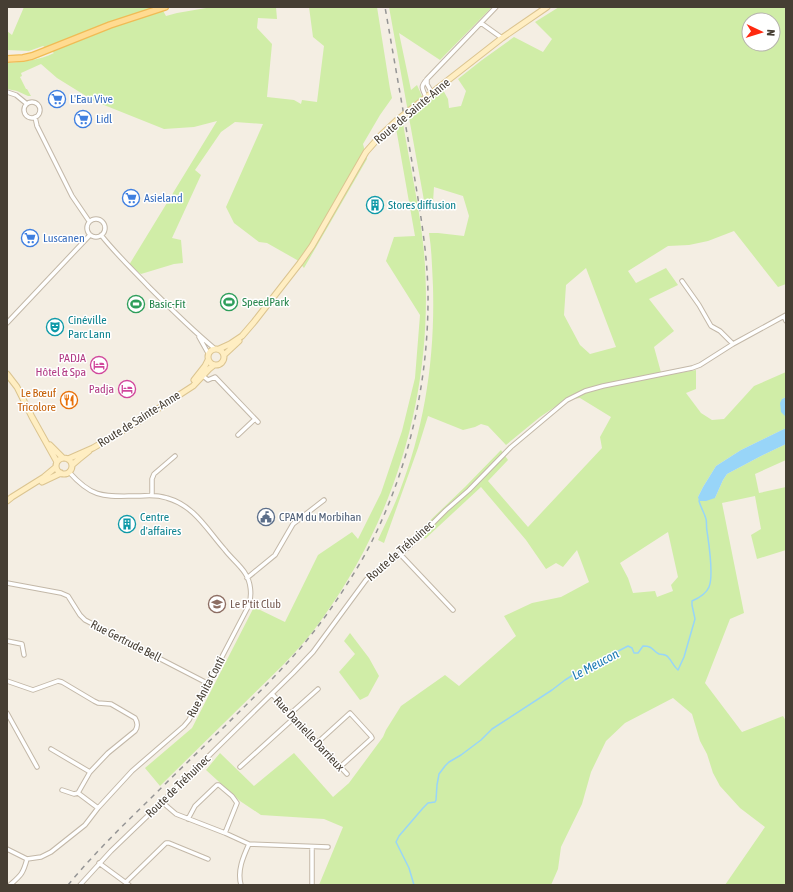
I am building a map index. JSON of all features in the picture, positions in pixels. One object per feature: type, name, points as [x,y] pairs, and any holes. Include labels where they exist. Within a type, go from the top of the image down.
[{"type":"main road","points":[[7,59],[36,55],[110,25],[165,7]]},
{"type":"main road","name":"Route de Sainte-Anne","points":[[217,349],[230,344],[242,336],[300,263],[312,246],[366,152],[381,135],[396,121],[502,38],[547,7]]},
{"type":"main road","name":"Route de Sainte-Anne","points":[[224,355],[246,335],[254,322]]},
{"type":"main road","points":[[217,349],[222,351],[224,358],[221,363],[214,365],[209,362],[207,355],[210,351],[217,349]]},
{"type":"main road","name":"Route de Sainte-Anne","points":[[186,390],[208,360]]},
{"type":"main road","name":"Route de Sainte-Anne","points":[[66,458],[93,448],[136,423],[193,386],[214,365]]},
{"type":"main road","points":[[7,374],[17,386],[45,440],[58,471],[61,473]]},
{"type":"main road","points":[[31,486],[61,473],[65,474],[69,472],[72,466],[71,462],[45,440]]},
{"type":"main road","name":"Route de Sainte-Anne","points":[[72,466],[93,448]]},
{"type":"main road","points":[[7,501],[48,474],[60,458],[66,458]]},
{"type":"street","points":[[426,97],[422,89],[423,84],[496,7]]},
{"type":"street","points":[[481,23],[502,38]]},
{"type":"street","points":[[427,79],[426,84],[432,93]]},
{"type":"street","points":[[7,92],[16,94],[27,104]]},
{"type":"street","points":[[34,102],[40,106],[39,114],[35,117],[30,117],[26,114],[25,108],[27,104],[34,102]]},
{"type":"street","points":[[35,117],[37,126],[72,196],[90,221]]},
{"type":"street","points":[[96,219],[103,222],[105,226],[104,233],[95,237],[90,235],[87,228],[90,221],[96,219]]},
{"type":"street","points":[[7,323],[90,235]]},
{"type":"street","points":[[101,235],[117,255],[198,334],[217,349]]},
{"type":"street","points":[[682,281],[699,305],[711,326],[720,331],[733,344]]},
{"type":"street","points":[[785,315],[786,321]]},
{"type":"street","name":"Route de Tréhuinec","points":[[80,885],[99,863],[272,694],[312,652],[372,574],[410,546],[446,510],[469,490],[511,447],[567,400],[585,391],[603,386],[692,368],[700,365],[733,344],[785,315]]},
{"type":"street","points":[[198,334],[208,353]]},
{"type":"street","points":[[203,376],[208,380],[215,377],[256,420],[238,435]]},
{"type":"street","points":[[152,496],[152,479],[154,474],[175,456]]},
{"type":"street","name":"Rue Anita Conti","points":[[27,858],[41,857],[52,852],[86,825],[98,808],[132,771],[184,726],[190,719],[251,599],[251,591],[246,573],[191,510],[166,498],[152,496],[117,497],[96,494],[80,484],[69,472]]},
{"type":"street","points":[[247,578],[275,555],[293,524],[324,500]]},
{"type":"street","points":[[400,554],[453,610]]},
{"type":"street","name":"Rue Gertrude Bell","points":[[7,583],[61,593],[68,596],[85,620],[207,683]]},
{"type":"street","points":[[7,641],[22,644],[24,654]]},
{"type":"street","points":[[7,681],[33,690],[58,681],[62,682],[98,703],[111,704],[135,718],[137,721],[138,725],[135,731],[108,753],[90,772],[78,793]]},
{"type":"street","points":[[290,714],[318,689]]},
{"type":"street","name":"Rue Danielle Darrieux","points":[[272,694],[347,774]]},
{"type":"street","points":[[7,713],[37,767]]},
{"type":"street","points":[[317,743],[350,714],[372,738],[340,767]]},
{"type":"street","points":[[240,767],[294,718]]},
{"type":"street","points":[[51,749],[90,772]]},
{"type":"street","points":[[188,819],[195,806],[217,785],[219,785],[232,796],[237,803],[225,833]]},
{"type":"street","points":[[62,790],[74,794],[78,793],[98,808]]},
{"type":"street","points":[[162,802],[176,814],[225,833],[248,844],[328,847]]},
{"type":"street","points":[[99,863],[128,884],[166,844],[169,843],[208,859]]},
{"type":"street","points":[[241,885],[239,877],[243,857],[248,844]]},
{"type":"street","points":[[312,847],[312,885]]},
{"type":"street","points":[[7,850],[27,858],[24,871],[10,885]]},
{"type":"green space","points":[[24,7],[161,7],[166,16],[212,7],[276,7],[277,19],[258,18],[257,28],[272,44],[267,97],[294,100],[301,104],[302,100],[317,102],[324,46],[313,37],[309,7],[377,7],[392,98],[363,144],[367,159],[304,268],[297,260],[267,243],[259,242],[234,223],[226,207],[263,124],[235,122],[221,132],[195,170],[201,175],[172,238],[181,240],[183,263],[174,264],[141,274],[129,265],[217,121],[194,127],[164,129],[94,101],[57,78],[41,64],[21,73],[22,76],[20,77],[31,96],[7,89],[7,63],[31,60],[54,53],[43,46],[29,51],[7,50],[7,31],[12,35]]},
{"type":"green space","points":[[389,7],[492,7],[440,60],[399,33],[411,90],[417,85],[425,103],[443,90],[448,99],[449,108],[461,106],[466,91],[458,79],[514,37],[543,52],[552,39],[535,22],[559,7],[786,7],[786,284],[778,287],[734,231],[708,241],[689,245],[668,246],[628,271],[636,283],[666,268],[678,285],[649,299],[674,331],[654,347],[662,376],[696,370],[696,389],[686,393],[701,413],[712,420],[724,419],[754,386],[786,372],[786,397],[782,399],[786,417],[786,428],[741,450],[716,466],[698,497],[715,498],[727,474],[786,444],[786,460],[755,474],[759,493],[786,487],[786,550],[757,559],[751,535],[761,529],[755,496],[722,503],[744,613],[730,619],[705,683],[742,732],[783,716],[786,721],[786,885],[725,885],[765,827],[740,808],[720,786],[700,741],[692,714],[673,698],[625,723],[606,741],[591,772],[582,804],[561,847],[558,869],[551,885],[319,885],[343,827],[324,819],[261,815],[240,801],[206,770],[220,753],[254,786],[294,753],[333,797],[349,783],[383,737],[401,706],[445,675],[459,686],[516,636],[504,616],[532,603],[561,597],[589,582],[577,550],[563,567],[556,563],[546,569],[526,540],[481,487],[425,539],[419,531],[501,450],[508,460],[488,481],[528,527],[602,448],[600,437],[611,417],[580,398],[565,400],[540,417],[506,445],[488,426],[481,424],[463,430],[428,416],[384,543],[378,540],[397,499],[416,443],[422,417],[430,366],[433,313],[432,260],[429,233],[464,236],[469,216],[463,196],[434,187],[434,208],[425,206]],"holes":[[[586,268],[616,347],[590,354],[580,345],[564,315],[566,285]],[[668,532],[678,577],[671,585],[673,591],[657,597],[655,591],[633,593],[628,578],[620,563]]]},
{"type":"green space","points":[[403,123],[422,236],[426,301],[424,350],[417,397],[406,444],[391,490],[372,535],[349,578],[313,631],[285,663],[160,786],[145,768],[192,728],[254,607],[285,622],[318,555],[352,532],[358,539],[381,493],[402,431],[415,378],[420,315],[386,261],[394,237],[415,236],[396,128]]},
{"type":"green space","points":[[350,633],[369,658],[379,676],[368,696],[360,700],[339,672],[355,654],[344,641]]},
{"type":"water","points":[[786,397],[786,417],[781,412],[780,403],[782,399]]},
{"type":"water","points":[[786,428],[786,444],[727,474],[715,498],[706,501],[699,501],[698,497],[716,466],[741,450]]},
{"type":"waterway","name":"Le Meucon","points":[[414,885],[409,868],[396,842],[399,836],[423,808],[428,803],[435,802],[439,774],[449,762],[481,740],[492,729],[565,680],[628,646],[632,648],[634,653],[638,653],[643,646],[649,647],[657,653],[667,656],[678,670],[684,657],[695,619],[692,601],[706,592],[709,587],[711,575],[711,560],[706,520],[699,501]]},
{"type":"railway","points":[[68,885],[117,832],[257,694],[305,643],[335,602],[362,559],[387,508],[398,478],[408,448],[421,386],[425,355],[428,292],[426,259],[420,210],[385,7]]},
{"type":"place","name":"L'Eau Vive","points":[[57,99]]},
{"type":"place","name":"Lidl","points":[[83,119]]},
{"type":"place","name":"Asieland","points":[[131,198]]},
{"type":"place","name":"Stores diffusion","points":[[375,205]]},
{"type":"place","name":"Luscanen","points":[[30,238]]},
{"type":"place","name":"SpeedPark","points":[[229,302]]},
{"type":"place","name":"Basic-Fit","points":[[136,304]]},
{"type":"place","name":"Cinéville Parc Lann","points":[[55,327]]},
{"type":"place","name":"PADJA Hôtel & Spa","points":[[99,365]]},
{"type":"place","name":"Padja","points":[[127,389]]},
{"type":"place","name":"Le Bœuf Tricolore","points":[[69,400]]},
{"type":"place","name":"CPAM du Morbihan","points":[[266,517]]},
{"type":"place","name":"Centre d'affaires","points":[[127,524]]},
{"type":"place","name":"Le P'tit Club","points":[[217,604]]}]
